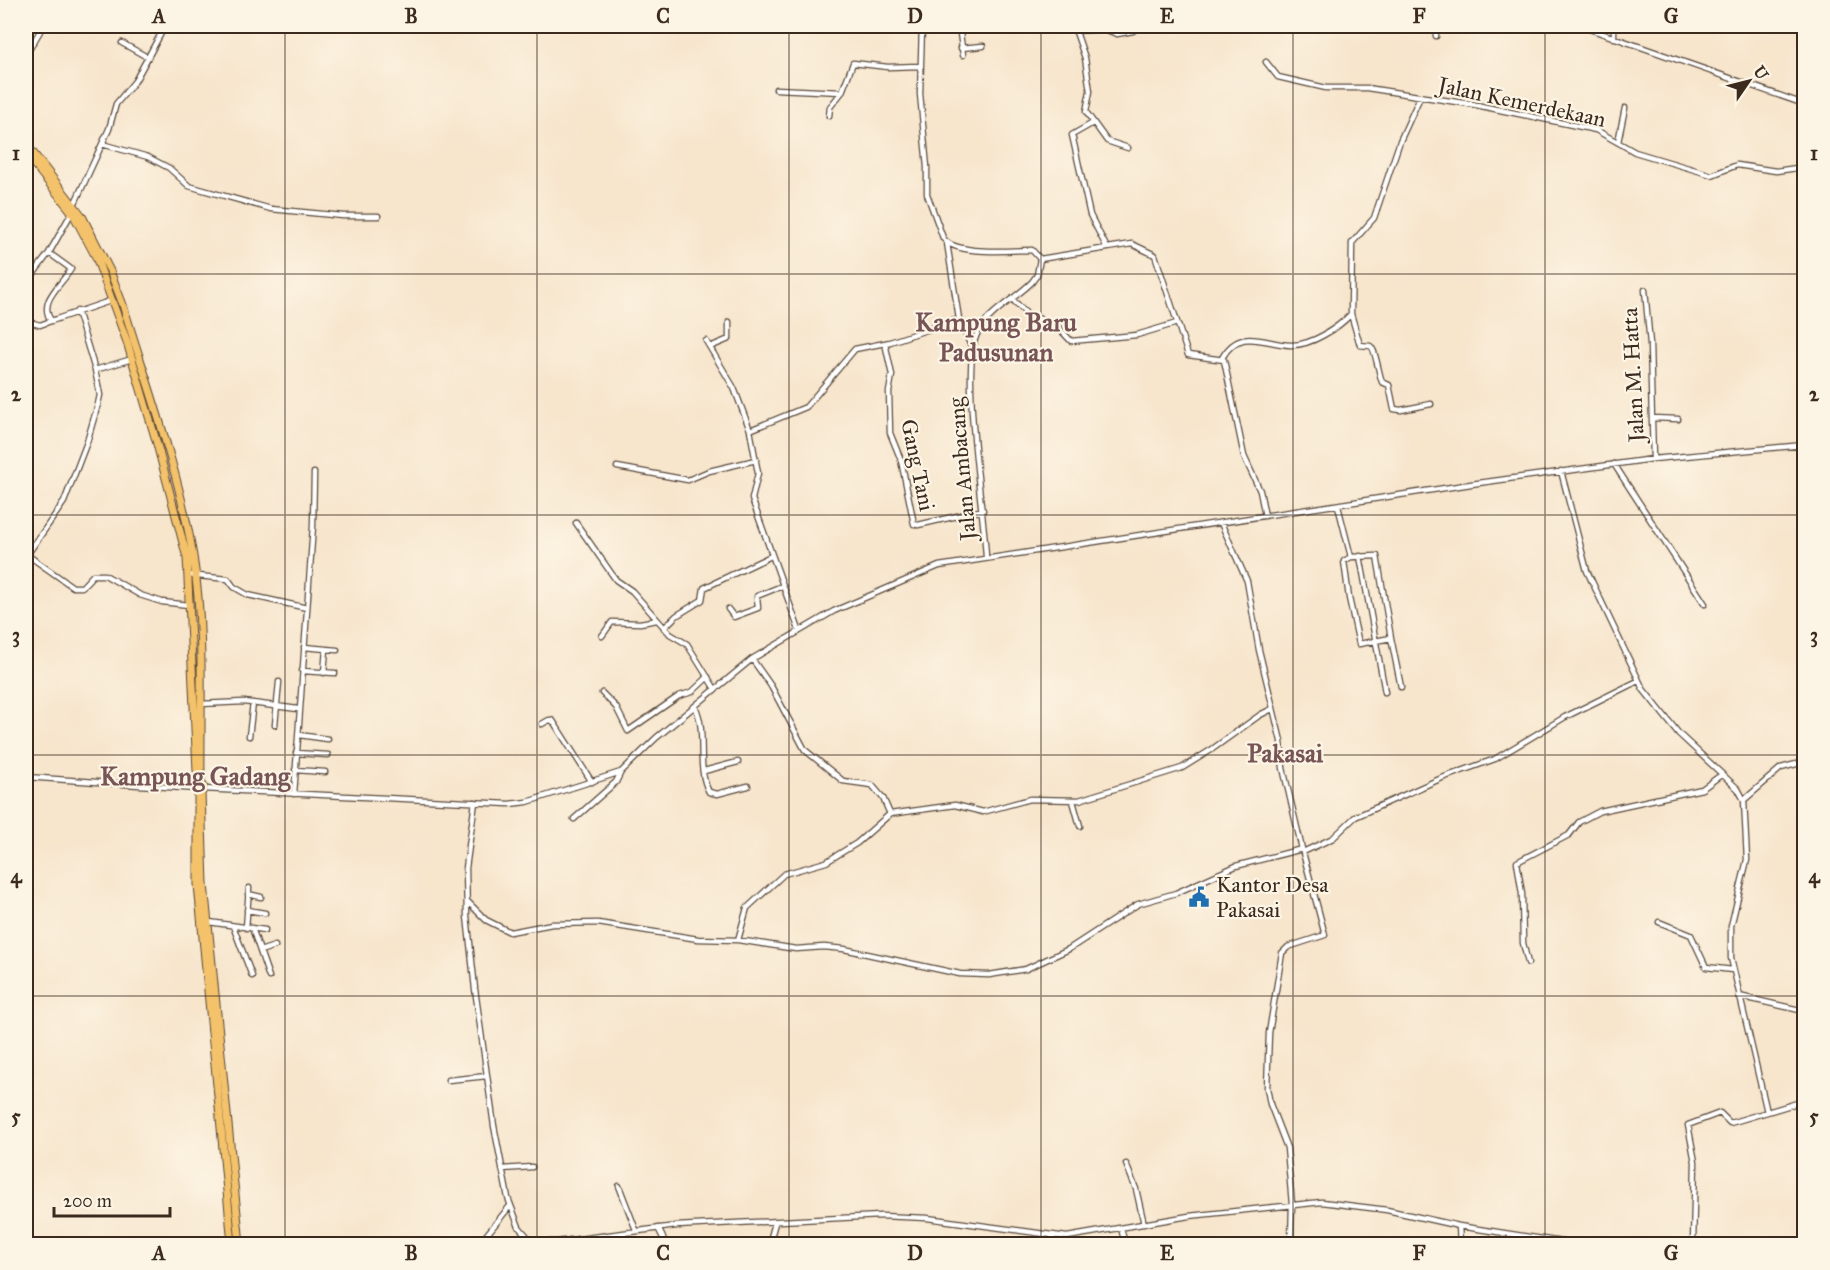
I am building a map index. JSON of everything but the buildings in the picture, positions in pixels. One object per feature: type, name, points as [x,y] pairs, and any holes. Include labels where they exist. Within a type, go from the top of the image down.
[{"type":"highway","points":[[26,144],[73,208],[107,272],[161,443],[192,575],[200,704],[197,858],[240,1245]]},
{"type":"highway","points":[[26,154],[73,208]]},
{"type":"highway","points":[[107,272],[113,300],[161,443]]},
{"type":"highway","points":[[192,575],[189,605],[200,788]]},
{"type":"highway","points":[[204,905],[209,922],[232,1245]]},
{"type":"street","points":[[26,55],[43,26]]},
{"type":"street","points":[[26,285],[49,254],[73,208],[102,144],[116,104],[135,81],[165,26]]},
{"type":"street","points":[[909,26],[922,26],[919,66],[927,194],[947,243],[959,319],[971,348]]},
{"type":"street","points":[[959,26],[963,55]]},
{"type":"street","points":[[1435,26],[1436,36]]},
{"type":"street","points":[[1581,26],[1804,104]]},
{"type":"street","points":[[1614,26],[1614,38]]},
{"type":"street","points":[[1128,148],[1107,141],[1086,112],[1090,94],[1085,58],[1075,28],[1106,29],[1117,34],[1133,31]]},
{"type":"street","points":[[122,43],[147,57]]},
{"type":"street","points":[[961,48],[983,46]]},
{"type":"street","name":"Jalan Kemerdekaan","points":[[1266,62],[1278,76],[1326,88],[1368,88],[1498,109],[1596,130],[1635,152],[1712,175],[1737,165],[1776,171],[1804,167]]},
{"type":"street","points":[[829,116],[830,107],[842,92],[852,63],[888,67],[919,66]]},
{"type":"street","points":[[776,89],[842,92]]},
{"type":"street","points":[[1420,97],[1400,141],[1374,218],[1352,243],[1351,314],[1360,345],[1374,349],[1378,374],[1382,382],[1389,385],[1394,409],[1401,410],[1431,404]]},
{"type":"street","points":[[1618,142],[1625,108]]},
{"type":"street","points":[[1093,123],[1072,135],[1090,215],[1107,248]]},
{"type":"street","points":[[102,144],[148,157],[169,168],[189,186],[272,209],[343,216],[378,216]]},
{"type":"street","points":[[947,243],[956,247],[1004,252],[1032,250],[1040,260]]},
{"type":"street","points":[[1040,260],[1136,244],[1155,255],[1190,356],[1222,358]]},
{"type":"street","points":[[49,254],[71,269],[45,306],[51,321]]},
{"type":"street","points":[[971,348],[982,325],[1035,279],[1040,260]]},
{"type":"street","name":"Jalan M. Hatta","points":[[1645,290],[1653,459]]},
{"type":"street","points":[[1012,299],[1027,314],[1056,325],[1071,341],[1137,335],[1177,323]]},
{"type":"street","points":[[26,321],[40,325],[113,300]]},
{"type":"street","points":[[77,311],[100,398],[87,442],[61,509],[26,555],[74,588],[82,587],[93,575],[101,574],[140,595],[162,602],[189,605]]},
{"type":"street","points":[[1222,358],[1234,345],[1251,338],[1295,345],[1334,331],[1351,314]]},
{"type":"street","points":[[750,430],[800,412],[812,402],[855,349],[885,343],[959,319]]},
{"type":"street","points":[[710,347],[729,339],[729,322]]},
{"type":"street","points":[[706,341],[734,388],[750,430],[758,473],[752,499],[799,630]]},
{"type":"street","name":"Gang Tani","points":[[885,343],[892,375],[889,392],[890,433],[901,460],[914,524],[983,510]]},
{"type":"street","name":"Jalan Ambacang","points":[[971,348],[974,430],[986,557]]},
{"type":"street","points":[[94,370],[132,358]]},
{"type":"street","points":[[1222,358],[1244,456],[1260,491],[1265,516]]},
{"type":"street","points":[[1652,418],[1678,419]]},
{"type":"street","points":[[574,819],[616,782],[621,772],[752,659],[840,608],[939,566],[986,557],[1653,459],[1802,445],[1804,473]]},
{"type":"street","points":[[617,467],[688,480],[709,471],[756,460]]},
{"type":"street","points":[[1614,464],[1705,604]]},
{"type":"street","points":[[1561,471],[1587,571],[1638,681],[1679,734],[1738,789],[1744,800],[1747,860],[1730,935],[1733,970],[1767,1112]]},
{"type":"street","points":[[294,794],[314,473]]},
{"type":"street","points":[[1338,506],[1351,557]]},
{"type":"street","points":[[576,523],[616,580],[632,591],[664,628],[687,644],[715,689]]},
{"type":"street","points":[[1221,523],[1246,581],[1303,851],[1325,935],[1288,947],[1282,953],[1269,1033],[1269,1100],[1287,1148],[1292,1204],[1291,1245]]},
{"type":"street","points":[[664,628],[676,616],[702,600],[704,588],[771,556]]},
{"type":"street","points":[[1360,556],[1384,692]]},
{"type":"street","points":[[1390,638],[1359,644],[1344,561],[1351,557],[1377,556],[1390,638],[1401,687]]},
{"type":"street","points":[[192,575],[228,579],[234,587],[248,596],[307,608]]},
{"type":"street","points":[[728,609],[734,617],[758,608],[757,596],[782,586]]},
{"type":"street","points":[[602,636],[612,622],[657,620]]},
{"type":"street","points":[[304,647],[337,650]]},
{"type":"street","points":[[324,673],[326,649]]},
{"type":"street","points":[[752,659],[776,694],[801,746],[843,781],[872,785],[883,798],[890,814]]},
{"type":"street","points":[[302,671],[335,673]]},
{"type":"street","points":[[602,693],[616,707],[628,731],[679,696],[692,692],[708,677]]},
{"type":"street","points":[[466,901],[486,920],[510,932],[552,924],[584,922],[698,939],[738,940],[796,950],[824,946],[960,974],[989,975],[1026,969],[1069,949],[1138,904],[1176,893],[1236,866],[1303,851],[1333,838],[1355,817],[1442,778],[1495,759],[1565,717],[1638,681]]},
{"type":"street","points":[[275,725],[279,682]]},
{"type":"street","points":[[200,704],[253,704],[298,709]]},
{"type":"street","points":[[249,736],[253,704]]},
{"type":"street","points":[[695,706],[703,729],[704,771],[711,794],[748,786]]},
{"type":"street","points":[[738,940],[747,908],[784,874],[826,862],[857,843],[890,814],[955,805],[982,812],[1030,799],[1073,801],[1182,768],[1272,709]]},
{"type":"street","points":[[542,724],[549,720],[553,721],[592,782]]},
{"type":"street","points":[[299,735],[328,739]]},
{"type":"street","points":[[296,753],[328,754]]},
{"type":"street","points":[[704,771],[738,762]]},
{"type":"street","points":[[1744,800],[1781,768],[1804,762]]},
{"type":"street","points":[[295,770],[325,772]]},
{"type":"street","points":[[26,777],[294,794],[527,802],[621,772]]},
{"type":"street","points":[[1528,963],[1523,943],[1522,894],[1517,862],[1569,835],[1577,823],[1600,811],[1702,789],[1721,775]]},
{"type":"street","points":[[1073,801],[1080,826]]},
{"type":"street","points":[[475,802],[466,859],[466,901],[487,1076],[510,1206],[519,1227],[532,1242],[658,1228],[881,1216],[927,1218],[1067,1237],[1292,1204],[1346,1204],[1575,1245]]},
{"type":"street","points":[[249,888],[249,928],[269,977]]},
{"type":"street","points":[[248,894],[261,897]]},
{"type":"street","points":[[248,910],[265,913]]},
{"type":"street","points":[[209,922],[265,930]]},
{"type":"street","points":[[1659,922],[1688,932],[1694,938],[1706,967],[1733,970]]},
{"type":"street","points":[[233,926],[252,976]]},
{"type":"street","points":[[260,951],[275,946]]},
{"type":"street","points":[[1739,996],[1804,1011]]},
{"type":"street","points":[[448,1080],[487,1076]]},
{"type":"street","points":[[1693,1245],[1695,1162],[1688,1125],[1720,1113],[1730,1123],[1804,1101]]},
{"type":"street","points":[[1126,1164],[1136,1189],[1144,1224]]},
{"type":"street","points":[[502,1169],[532,1167]]},
{"type":"street","points":[[619,1186],[636,1230]]},
{"type":"street","points":[[479,1245],[510,1206]]},
{"type":"street","points":[[769,1245],[775,1223]]},
{"type":"street","points":[[1459,1226],[1460,1245]]},
{"type":"street","points":[[658,1228],[666,1245]]},
{"type":"street","points":[[1121,1228],[1125,1245]]},
{"type":"street","points":[[605,1235],[609,1245]]},
{"type":"street","points":[[1048,1245],[1054,1236]]},
{"type":"street","points":[[1067,1237],[1068,1245]]},
{"type":"place","name":"Kantor Desa Pakasai","points":[[1199,897]]},
{"type":"district","name":"Kampung Baru Padusunan","points":[[996,337]]},
{"type":"district","name":"Pakasai","points":[[1285,753]]},
{"type":"district","name":"Kampung Gadang","points":[[195,776]]}]
